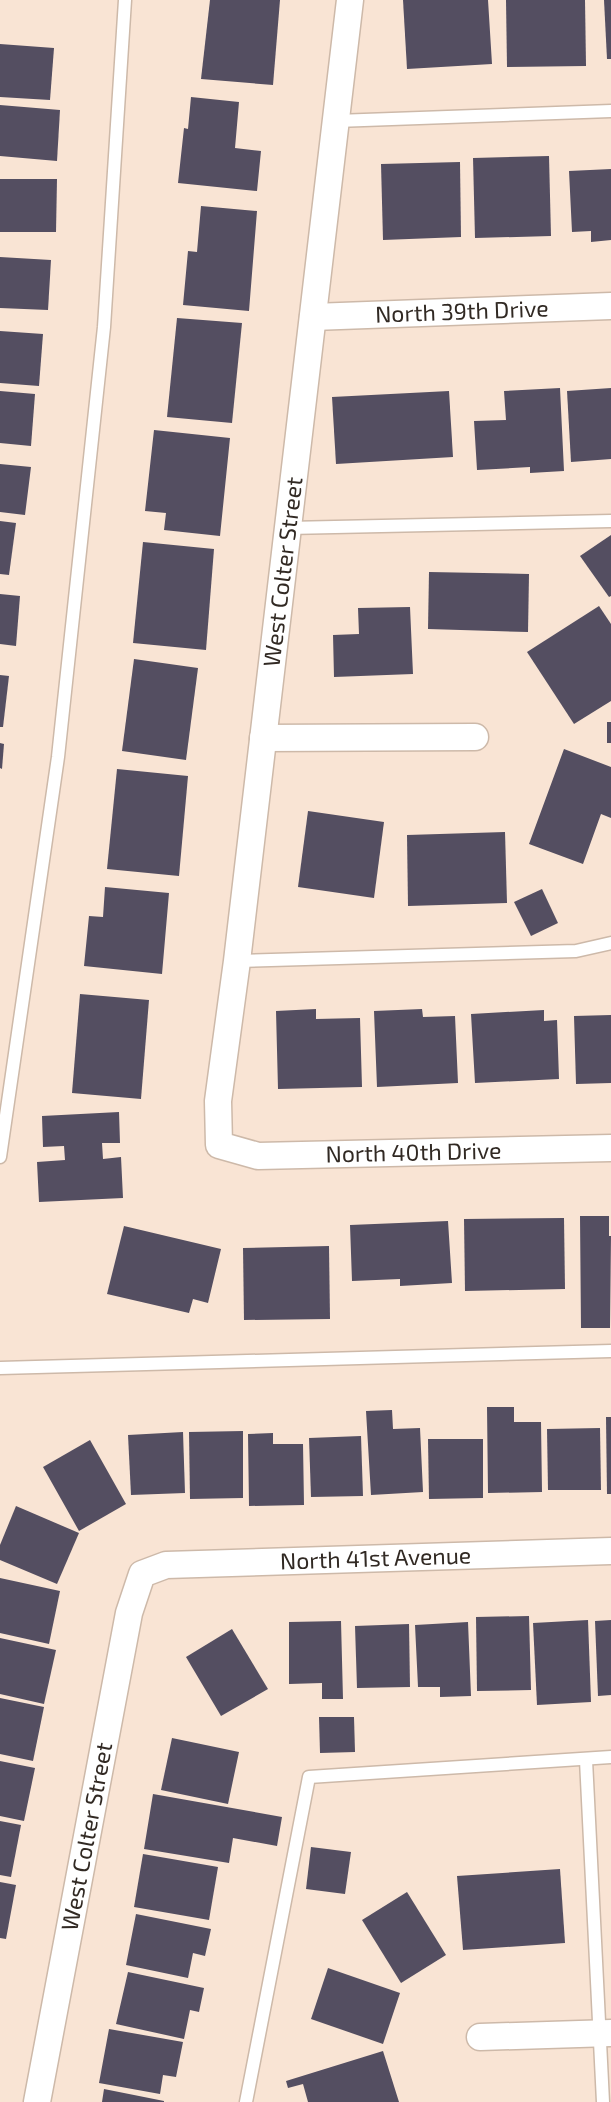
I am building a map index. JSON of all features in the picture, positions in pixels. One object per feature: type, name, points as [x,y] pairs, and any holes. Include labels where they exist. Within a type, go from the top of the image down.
[{"type":"street","name":"West Colter Street","points":[[219,1144],[218,1101],[237,961],[350,0]]},
{"type":"street","name":"North 39th Drive","points":[[313,317],[611,306]]},
{"type":"street","points":[[263,738],[475,737]]},
{"type":"street","name":"North 40th Drive","points":[[219,1144],[258,1156],[611,1148]]},
{"type":"street","name":"North 41st Avenue","points":[[142,1574],[166,1565],[611,1550]]},
{"type":"street","name":"West Colter Street","points":[[37,2102],[129,1613],[142,1574]]},
{"type":"street","points":[[480,2037],[605,2033]]},
{"type":"lane","points":[[0,1157],[58,757],[104,327],[125,0]]},
{"type":"lane","points":[[336,121],[611,111]]},
{"type":"lane","points":[[288,528],[611,521]]},
{"type":"lane","points":[[237,961],[576,951],[611,943]]},
{"type":"lane","points":[[0,1368],[611,1351]]},
{"type":"lane","points":[[246,2102],[309,1777],[611,1757]]},
{"type":"lane","points":[[586,1760],[605,2033],[603,2102]]},
{"type":"building","points":[[210,0],[280,0],[273,85],[201,79]]},
{"type":"building","points":[[403,0],[488,0],[492,64],[407,69]]},
{"type":"building","points":[[506,0],[585,0],[586,66],[507,67]]},
{"type":"building","points":[[604,0],[611,0],[611,59],[607,59]]},
{"type":"building","points":[[0,44],[54,48],[50,100],[0,97]]},
{"type":"building","points":[[191,97],[239,102],[235,148],[261,151],[257,191],[178,183],[184,128],[188,129]]},
{"type":"building","points":[[0,105],[60,110],[57,161],[0,156]]},
{"type":"building","points":[[549,156],[551,236],[475,238],[473,158]]},
{"type":"building","points":[[460,162],[461,237],[383,240],[381,164]]},
{"type":"building","points":[[611,169],[611,240],[591,242],[591,231],[572,232],[569,171]]},
{"type":"building","points":[[0,179],[57,179],[56,232],[0,232]]},
{"type":"building","points":[[201,206],[257,211],[249,311],[183,305],[188,251],[197,252]]},
{"type":"building","points":[[0,257],[51,260],[48,310],[0,308]]},
{"type":"building","points":[[177,318],[242,323],[232,423],[167,417]]},
{"type":"building","points":[[0,331],[43,334],[39,386],[0,383]]},
{"type":"building","points":[[560,388],[564,471],[530,473],[530,467],[477,470],[474,421],[506,420],[504,391]]},
{"type":"building","points":[[611,388],[611,459],[571,462],[567,391]]},
{"type":"building","points":[[0,391],[35,394],[31,446],[0,443]]},
{"type":"building","points":[[449,391],[453,457],[336,464],[332,397]]},
{"type":"building","points":[[154,430],[230,438],[220,536],[164,530],[166,513],[145,511]]},
{"type":"building","points":[[0,464],[31,467],[25,515],[0,512]]},
{"type":"building","points":[[0,521],[16,523],[9,575],[0,574]]},
{"type":"building","points":[[611,535],[611,596],[609,597],[580,556]]},
{"type":"building","points":[[143,542],[214,549],[206,650],[133,643]]},
{"type":"building","points":[[429,572],[529,574],[528,632],[428,629]]},
{"type":"building","points":[[0,594],[20,596],[16,646],[0,644]]},
{"type":"building","points":[[599,606],[611,624],[611,701],[574,724],[527,652]]},
{"type":"building","points":[[410,607],[413,674],[334,677],[333,635],[359,634],[358,608]]},
{"type":"building","points":[[134,659],[198,668],[186,760],[122,751]]},
{"type":"building","points":[[0,675],[9,676],[3,727],[0,727]]},
{"type":"building","points":[[607,722],[611,722],[611,743],[607,743]]},
{"type":"building","points":[[0,743],[4,744],[2,769],[0,768]]},
{"type":"building","points":[[564,749],[611,767],[611,818],[601,814],[583,864],[529,844]]},
{"type":"building","points":[[117,769],[188,776],[179,876],[107,869]]},
{"type":"building","points":[[308,811],[384,822],[374,898],[298,887]]},
{"type":"building","points":[[505,832],[507,903],[408,906],[407,835]]},
{"type":"building","points":[[105,887],[169,893],[162,974],[84,966],[89,916],[103,917]]},
{"type":"building","points":[[542,889],[558,923],[531,936],[514,902]]},
{"type":"building","points":[[80,994],[149,1000],[141,1099],[72,1093]]},
{"type":"building","points":[[316,1009],[316,1019],[360,1018],[362,1087],[278,1089],[276,1011]]},
{"type":"building","points":[[422,1009],[423,1017],[455,1016],[458,1083],[377,1087],[374,1011]]},
{"type":"building","points":[[544,1010],[544,1021],[557,1020],[559,1079],[475,1083],[471,1014]]},
{"type":"building","points":[[611,1015],[611,1083],[576,1084],[574,1016]]},
{"type":"building","points":[[119,1112],[120,1143],[102,1143],[103,1159],[121,1157],[123,1198],[39,1202],[37,1162],[65,1160],[64,1146],[43,1147],[42,1116]]},
{"type":"building","points":[[580,1216],[609,1216],[610,1328],[581,1328]]},
{"type":"building","points":[[564,1218],[565,1289],[465,1291],[464,1219]]},
{"type":"building","points":[[448,1221],[452,1283],[400,1286],[400,1279],[352,1281],[350,1225]]},
{"type":"building","points":[[124,1226],[221,1249],[208,1303],[193,1299],[189,1313],[107,1294]]},
{"type":"building","points":[[329,1246],[330,1319],[244,1320],[243,1248]]},
{"type":"building","points":[[487,1407],[514,1407],[514,1422],[541,1422],[542,1492],[488,1493]]},
{"type":"building","points":[[392,1410],[393,1429],[420,1428],[423,1492],[371,1495],[366,1411]]},
{"type":"building","points":[[606,1417],[611,1417],[611,1494],[607,1494]]},
{"type":"building","points":[[600,1428],[601,1490],[548,1490],[547,1429]]},
{"type":"building","points":[[243,1431],[243,1498],[190,1499],[189,1432]]},
{"type":"building","points":[[183,1432],[185,1493],[131,1495],[128,1435]]},
{"type":"building","points":[[273,1433],[273,1444],[303,1444],[304,1505],[249,1506],[248,1434]]},
{"type":"building","points":[[361,1436],[363,1496],[311,1497],[309,1438]]},
{"type":"building","points":[[428,1439],[483,1439],[483,1498],[429,1499]]},
{"type":"building","points":[[90,1440],[126,1504],[79,1531],[43,1467]]},
{"type":"building","points":[[16,1506],[79,1533],[57,1584],[0,1560],[0,1545]]},
{"type":"building","points":[[0,1578],[60,1591],[49,1644],[0,1633]]},
{"type":"building","points":[[529,1616],[531,1690],[477,1691],[476,1617]]},
{"type":"building","points":[[588,1620],[591,1702],[537,1705],[533,1623]]},
{"type":"building","points":[[611,1620],[611,1695],[598,1696],[595,1621]]},
{"type":"building","points":[[341,1621],[343,1699],[322,1699],[322,1683],[289,1684],[289,1622]]},
{"type":"building","points":[[468,1622],[471,1696],[440,1697],[440,1687],[418,1687],[415,1625]]},
{"type":"building","points":[[409,1624],[410,1687],[357,1688],[355,1626]]},
{"type":"building","points":[[232,1629],[268,1689],[221,1716],[186,1657]]},
{"type":"building","points":[[0,1638],[56,1650],[44,1704],[0,1694]]},
{"type":"building","points":[[0,1698],[44,1707],[33,1761],[0,1754]]},
{"type":"building","points":[[319,1717],[354,1717],[355,1752],[320,1753]]},
{"type":"building","points":[[172,1738],[239,1752],[228,1804],[161,1790]]},
{"type":"building","points":[[0,1761],[35,1768],[24,1821],[0,1816]]},
{"type":"building","points":[[153,1794],[282,1817],[277,1846],[233,1838],[229,1863],[144,1849]]},
{"type":"building","points":[[0,1821],[21,1825],[11,1877],[0,1875]]},
{"type":"building","points":[[311,1847],[351,1852],[345,1894],[306,1889]]},
{"type":"building","points":[[143,1854],[218,1867],[209,1920],[134,1907]]},
{"type":"building","points":[[560,1869],[565,1943],[463,1950],[457,1876]]},
{"type":"building","points":[[0,1882],[16,1885],[6,1939],[0,1938]]},
{"type":"building","points":[[407,1892],[446,1955],[401,1983],[362,1920]]},
{"type":"building","points":[[136,1914],[211,1929],[205,1956],[193,1953],[188,1978],[126,1965]]},
{"type":"building","points":[[328,1968],[400,1993],[383,2044],[311,2019]]},
{"type":"building","points":[[128,1972],[204,1988],[199,2012],[190,2010],[184,2039],[116,2024]]},
{"type":"building","points":[[109,2029],[183,2042],[176,2077],[163,2075],[160,2094],[99,2083]]},
{"type":"building","points":[[383,2051],[399,2102],[308,2102],[303,2084],[288,2088],[286,2081]]},
{"type":"building","points":[[104,2089],[164,2101],[164,2102],[102,2102]]}]
